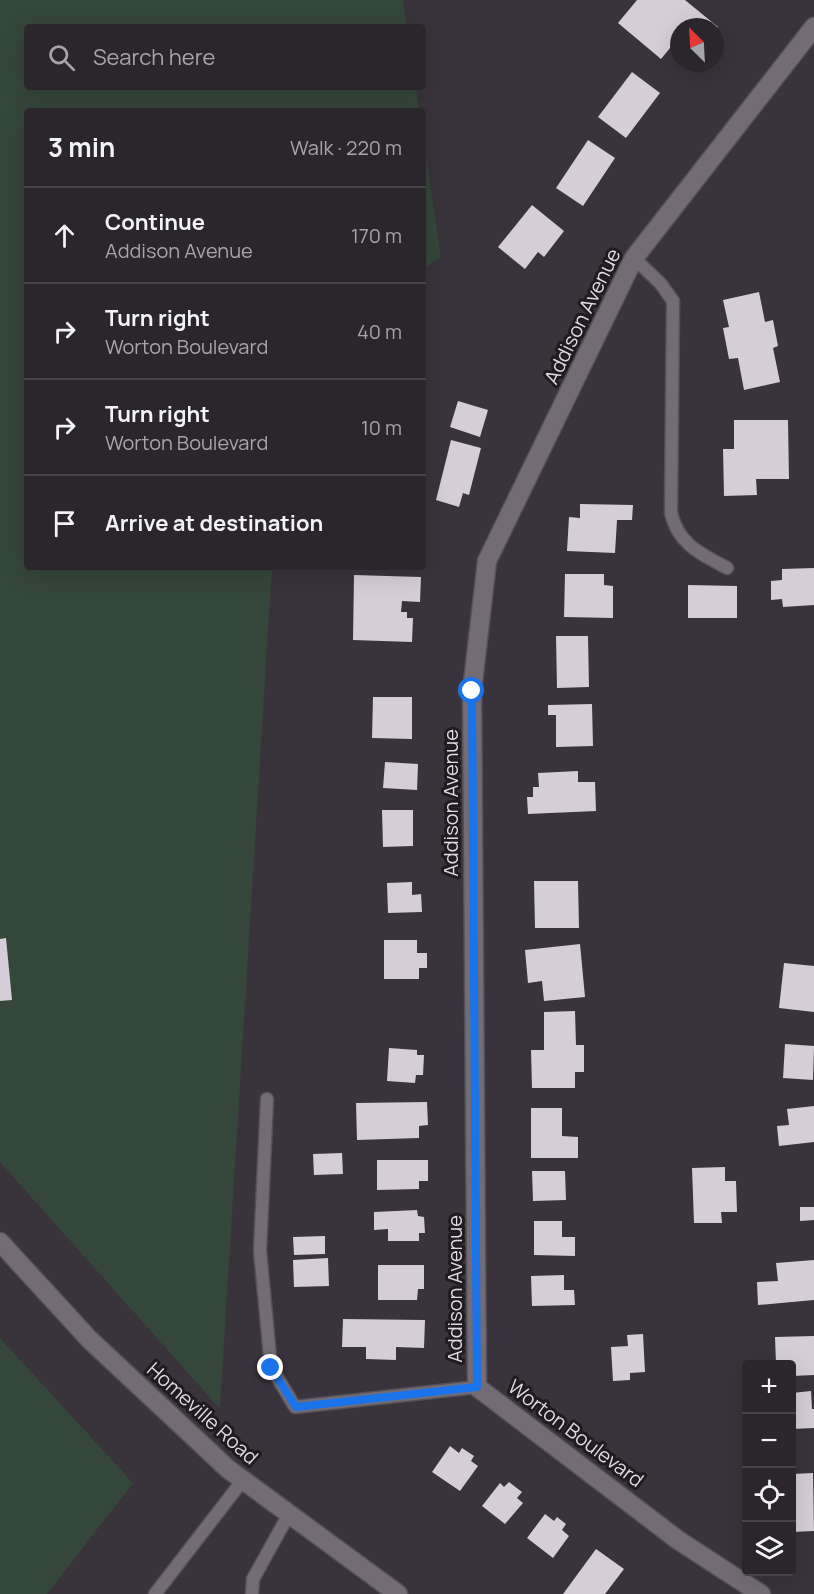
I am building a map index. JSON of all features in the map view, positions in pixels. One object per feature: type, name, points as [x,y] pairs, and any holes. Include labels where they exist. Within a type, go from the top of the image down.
[{"type":"street","name":"Addison Avenue","points":[[477,1387],[472,691],[487,561],[634,258],[814,27]]},
{"type":"street","name":"Homeville Road","points":[[0,1242],[89,1339],[228,1469],[398,1594]]},
{"type":"street","name":"Worton Boulevard","points":[[477,1387],[678,1540],[761,1594]]},
{"type":"lane","points":[[634,258],[662,284],[673,301],[671,513],[674,527],[680,537],[695,550],[726,568]]},
{"type":"lane","name":"Worton Boulevard","points":[[267,1099],[260,1251],[262,1274],[271,1368],[296,1407],[477,1387]]},
{"type":"lane","points":[[155,1594],[243,1480]]},
{"type":"lane","points":[[252,1594],[253,1579],[290,1514]]},
{"type":"green space","points":[[0,0],[403,0],[407,24],[24,24],[24,90],[416,90],[419,108],[24,108],[24,570],[272,570],[220,1409],[0,1162]]},
{"type":"green space","points":[[426,156],[441,257],[426,267]]},
{"type":"green space","points":[[0,1338],[133,1483],[47,1594],[0,1594]]},
{"type":"building","points":[[637,0],[685,0],[707,18],[670,18],[670,48],[661,59],[618,23]]},
{"type":"building","points":[[632,72],[660,93],[626,138],[598,117]]},
{"type":"building","points":[[588,140],[615,158],[583,206],[556,188]]},
{"type":"building","points":[[532,205],[564,231],[544,257],[538,252],[525,269],[498,247]]},
{"type":"building","points":[[759,292],[765,322],[773,320],[778,346],[773,348],[780,382],[744,390],[738,358],[729,359],[723,328],[729,327],[723,300]]},
{"type":"building","points":[[458,401],[488,410],[480,437],[450,427]]},
{"type":"building","points":[[734,420],[788,420],[789,479],[756,479],[757,495],[724,496],[723,449],[734,449]]},
{"type":"building","points":[[451,440],[481,448],[469,495],[463,493],[459,507],[436,500]]},
{"type":"building","points":[[580,504],[633,505],[632,520],[617,520],[615,553],[567,551],[569,517],[580,518]]},
{"type":"building","points":[[814,568],[814,605],[783,607],[782,599],[771,600],[771,581],[782,580],[782,569]]},
{"type":"building","points":[[565,574],[604,574],[604,585],[613,586],[613,618],[564,617]]},
{"type":"building","points":[[354,575],[421,577],[420,602],[402,601],[401,612],[407,612],[407,618],[413,618],[412,642],[353,640]]},
{"type":"building","points":[[688,585],[737,586],[737,618],[688,618]]},
{"type":"building","points":[[556,636],[588,636],[589,687],[557,688]]},
{"type":"building","points":[[373,697],[412,697],[412,739],[372,738]]},
{"type":"building","points":[[592,704],[593,746],[556,747],[556,715],[548,715],[548,705]]},
{"type":"building","points":[[385,762],[418,764],[417,790],[383,788]]},
{"type":"building","points":[[578,771],[578,782],[595,782],[596,811],[528,814],[527,797],[533,797],[533,787],[539,787],[538,773]]},
{"type":"building","points":[[382,810],[413,810],[413,846],[383,847]]},
{"type":"building","points":[[534,881],[578,881],[579,928],[535,928]]},
{"type":"building","points":[[412,882],[412,895],[421,894],[422,912],[388,913],[387,883]]},
{"type":"building","points":[[6,938],[12,1000],[0,1001],[0,939]]},
{"type":"building","points":[[384,940],[417,940],[417,953],[427,953],[427,968],[419,968],[419,979],[384,979]]},
{"type":"building","points":[[580,944],[585,997],[544,1001],[542,981],[528,983],[525,950]]},
{"type":"building","points":[[784,963],[814,966],[814,1012],[779,1008]]},
{"type":"building","points":[[575,1011],[576,1045],[584,1045],[584,1072],[575,1072],[575,1088],[532,1088],[531,1050],[544,1050],[544,1012]]},
{"type":"building","points":[[785,1044],[814,1046],[813,1080],[783,1078]]},
{"type":"building","points":[[389,1048],[417,1050],[417,1055],[424,1055],[423,1075],[416,1075],[415,1083],[387,1081]]},
{"type":"building","points":[[427,1102],[428,1125],[419,1126],[419,1138],[357,1140],[356,1103]]},
{"type":"building","points":[[814,1106],[814,1142],[779,1146],[777,1126],[789,1125],[787,1109]]},
{"type":"building","points":[[531,1108],[562,1108],[562,1136],[578,1137],[578,1158],[531,1158]]},
{"type":"building","points":[[342,1153],[343,1174],[314,1175],[313,1154]]},
{"type":"building","points":[[377,1160],[428,1160],[428,1181],[419,1181],[419,1189],[377,1190]]},
{"type":"building","points":[[725,1167],[725,1181],[736,1181],[737,1212],[721,1212],[722,1223],[694,1223],[692,1168]]},
{"type":"building","points":[[532,1171],[565,1171],[566,1200],[533,1201]]},
{"type":"building","points":[[800,1207],[814,1207],[814,1220],[800,1221]]},
{"type":"building","points":[[417,1210],[418,1216],[424,1217],[425,1233],[419,1233],[419,1241],[388,1241],[388,1229],[374,1230],[374,1212]]},
{"type":"building","points":[[534,1221],[562,1221],[562,1237],[575,1237],[575,1256],[534,1255]]},
{"type":"building","points":[[325,1236],[325,1254],[294,1255],[293,1237]]},
{"type":"building","points":[[328,1258],[329,1286],[294,1287],[293,1260]]},
{"type":"building","points":[[814,1260],[814,1300],[758,1305],[757,1282],[778,1281],[776,1263]]},
{"type":"building","points":[[378,1265],[424,1265],[424,1289],[418,1289],[417,1300],[378,1300]]},
{"type":"building","points":[[564,1275],[564,1290],[574,1290],[575,1305],[532,1306],[531,1276]]},
{"type":"building","points":[[343,1319],[425,1320],[424,1348],[396,1347],[396,1360],[366,1359],[366,1347],[342,1347]]},
{"type":"building","points":[[643,1334],[645,1372],[630,1373],[630,1380],[613,1381],[611,1347],[628,1346],[627,1335]]},
{"type":"building","points":[[814,1336],[814,1375],[796,1376],[796,1360],[776,1360],[775,1337]]},
{"type":"building","points":[[811,1391],[814,1428],[796,1429],[796,1393]]},
{"type":"building","points":[[450,1446],[459,1453],[462,1448],[474,1456],[471,1461],[478,1466],[460,1491],[432,1472]]},
{"type":"building","points":[[813,1473],[814,1531],[796,1532],[796,1474]]},
{"type":"building","points":[[509,1482],[522,1492],[517,1498],[523,1503],[505,1524],[482,1506],[500,1483],[504,1487]]},
{"type":"building","points":[[545,1514],[554,1521],[557,1517],[566,1524],[562,1530],[569,1536],[553,1558],[527,1538]]},
{"type":"building","points":[[596,1549],[624,1569],[605,1594],[563,1594]]},
{"type":"route","points":[[271,1368],[296,1407],[477,1387],[472,691]]}]
